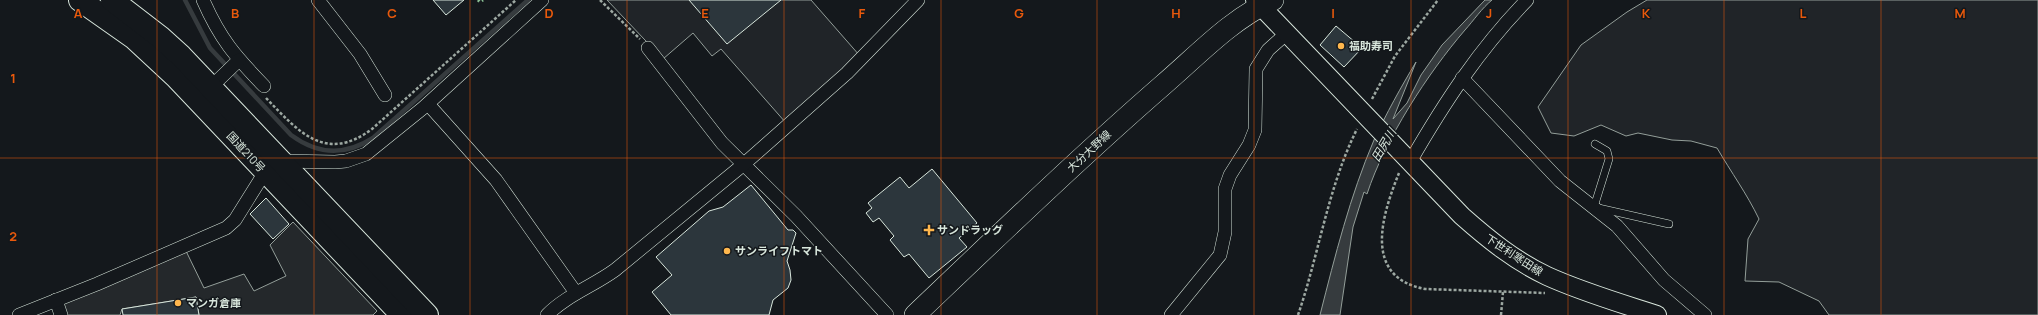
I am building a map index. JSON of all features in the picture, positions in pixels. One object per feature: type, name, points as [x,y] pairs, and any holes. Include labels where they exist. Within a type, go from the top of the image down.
[{"type":"highway","name":"国道210号","points":[[80,0],[134,38],[273,166],[427,315]]},
{"type":"highway","name":"国道210号","points":[[112,0],[216,81],[273,166],[402,315]]},
{"type":"main road","points":[[1262,2],[1286,34],[1366,115]]},
{"type":"main road","name":"大分大野線","points":[[915,315],[1119,123],[1231,26],[1262,2]]},
{"type":"main road","name":"下世利寒田線","points":[[1366,115],[1403,161],[1494,244],[1518,260],[1570,286],[1657,315]]},
{"type":"street","points":[[202,0],[220,37],[235,63],[264,86]]},
{"type":"street","points":[[318,0],[360,54],[385,95]]},
{"type":"street","points":[[19,315],[138,266],[231,225],[273,166],[346,161],[356,158],[375,148],[428,104],[542,0]]},
{"type":"street","points":[[547,315],[562,301],[596,284],[615,270],[744,164],[847,73],[918,0]]},
{"type":"street","points":[[1403,161],[1493,36],[1527,0]]},
{"type":"street","points":[[1171,315],[1220,255],[1225,232],[1225,189],[1230,174],[1249,145],[1255,130],[1256,69],[1268,50],[1286,34]]},
{"type":"street","points":[[648,48],[722,143],[828,250],[887,315]]},
{"type":"street","points":[[216,81],[235,63]]},
{"type":"street","points":[[1462,78],[1560,181],[1617,226],[1675,290],[1705,315]]},
{"type":"street","points":[[428,104],[496,180],[576,293]]},
{"type":"street","points":[[56,300],[61,315]]},
{"type":"lane","points":[[1594,144],[1607,151],[1609,159],[1594,207],[1669,224]]},
{"type":"path","points":[[600,0],[648,48]]},
{"type":"path","points":[[1298,315],[1344,157],[1395,56],[1438,0]]},
{"type":"path","points":[[1403,161],[1387,201],[1382,230],[1384,255],[1391,272],[1404,282],[1425,289],[1548,293]]},
{"type":"path","points":[[1501,315],[1503,292]]},
{"type":"shaded area","points":[[607,0],[811,0],[860,56],[786,123],[721,49],[712,56],[693,33],[663,59]]},
{"type":"shaded area","points":[[1647,0],[2038,0],[2038,315],[1829,315],[1819,301],[1779,282],[1745,281],[1748,239],[1759,219],[1717,148],[1691,141],[1672,140],[1638,133],[1626,136],[1601,125],[1574,136],[1551,133],[1538,107],[1581,45],[1627,12]]},
{"type":"shaded area","points":[[293,222],[377,311],[373,315],[199,315],[196,297],[122,309],[120,315],[66,315],[61,303],[186,251],[204,288],[244,274],[254,291],[286,276],[270,245]]},
{"type":"water","name":"田尻川","points":[[1485,0],[1492,0],[1478,14],[1451,47],[1422,86],[1396,129],[1375,173],[1367,194],[1364,192],[1353,227],[1340,315],[1320,315],[1350,204],[1365,161],[1389,110],[1416,62],[1393,119],[1407,103],[1421,75],[1442,45]]},
{"type":"building","points":[[433,0],[464,0],[446,15]]},
{"type":"building","points":[[689,0],[781,0],[727,44]]},
{"type":"building","name":"福助寿司","points":[[1336,26],[1362,48],[1344,67],[1320,45]]},
{"type":"building","name":"サンドラッグ","points":[[932,169],[977,223],[959,238],[967,247],[929,278],[909,254],[904,257],[890,240],[894,236],[879,218],[873,222],[866,213],[872,208],[868,203],[900,177],[909,188]]},
{"type":"building","name":"サンライフトマト","points":[[751,185],[788,230],[793,230],[796,233],[787,261],[791,280],[788,288],[773,300],[769,315],[671,315],[652,292],[672,275],[656,257],[709,211],[723,207]]},
{"type":"building","points":[[266,198],[289,224],[273,239],[250,214]]},
{"type":"building","name":"マンガ倉庫","points":[[196,297],[199,315],[123,315],[122,309]]},
{"type":"waterway","points":[[185,0],[210,48],[291,135],[301,142],[311,146],[332,151],[352,148],[373,138],[528,0]]},
{"type":"hedge","points":[[478,0],[480,2],[483,0]]},
{"type":"place","name":"福助寿司","points":[[1341,46]]},
{"type":"place","name":"サンドラッグ","points":[[929,230]]},
{"type":"place","name":"サンライフトマト","points":[[727,251]]},
{"type":"place","name":"マンガ倉庫","points":[[178,303]]}]
